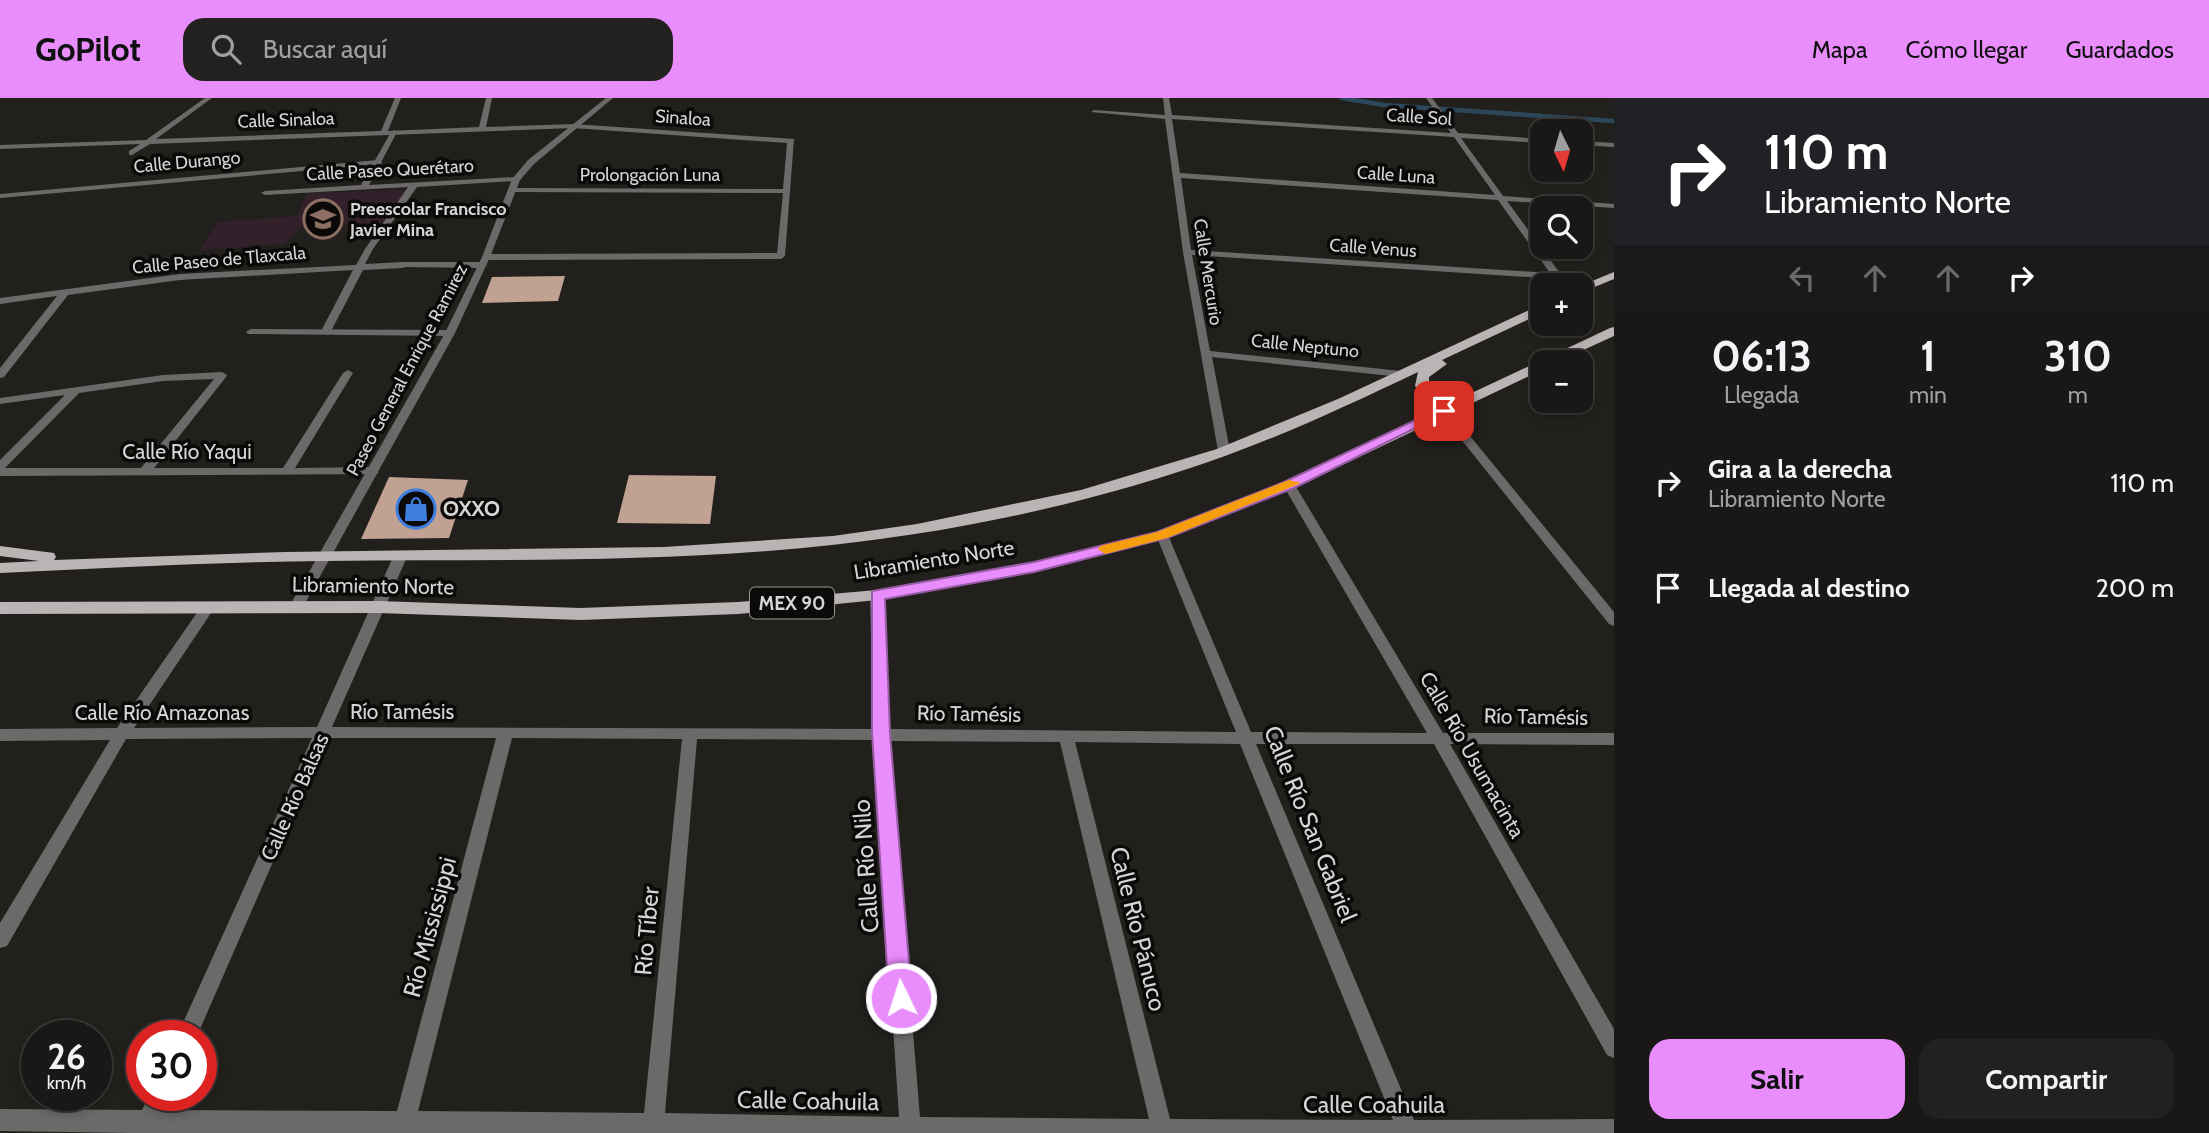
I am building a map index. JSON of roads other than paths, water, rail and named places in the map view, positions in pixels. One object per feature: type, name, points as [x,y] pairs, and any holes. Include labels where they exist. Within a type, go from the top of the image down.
[{"type":"main road","points":[[1593,284],[1614,275]]},
{"type":"main road","name":"Libramiento Norte","points":[[0,568],[326,556],[601,556],[742,549],[872,536],[998,514],[1138,479],[1224,451],[1401,374],[1530,314]]},
{"type":"main road","points":[[1444,411],[1422,386],[1422,375],[1496,338],[1492,331]]},
{"type":"main road","points":[[1573,350],[1614,331]]},
{"type":"main road","name":"Libramiento Norte","points":[[0,608],[378,607],[581,614],[738,608],[877,595],[1034,567],[1162,535],[1289,485],[1530,371]]},
{"type":"main road","points":[[0,551],[93,563]]},
{"type":"street","points":[[132,153],[209,98]]},
{"type":"street","points":[[384,132],[398,98]]},
{"type":"street","points":[[482,129],[489,98]]},
{"type":"street","name":"Paseo General Enrique Ramirez","points":[[296,607],[450,333],[485,261],[515,185],[531,162],[610,98]]},
{"type":"street","name":"Calle Mercurio","points":[[1166,98],[1187,252],[1224,451]]},
{"type":"street","points":[[1429,98],[1502,198]]},
{"type":"street","name":"Calle Sol","points":[[1094,113],[1530,140]]},
{"type":"street","name":"Calle Sinaloa","points":[[0,147],[573,126]]},
{"type":"street","name":"Sinaloa","points":[[573,126],[791,141],[786,191]]},
{"type":"street","points":[[363,188],[394,132]]},
{"type":"street","points":[[1593,144],[1614,145]]},
{"type":"street","name":"Calle Durango","points":[[0,196],[378,162]]},
{"type":"street","points":[[460,172],[460,182]]},
{"type":"street","name":"Calle Luna","points":[[1176,175],[1614,206]]},
{"type":"street","name":"Calle Paseo Querétaro","points":[[265,193],[460,182],[515,185]]},
{"type":"street","points":[[325,332],[360,265],[414,185]]},
{"type":"street","name":"Prolongación Luna","points":[[515,185],[786,191]]},
{"type":"street","name":"Calle Paseo de Tlaxcala","points":[[0,301],[180,277],[360,265],[781,256],[786,191]]},
{"type":"street","name":"Calle Venus","points":[[1187,252],[1558,276],[1502,198]]},
{"type":"street","points":[[0,375],[65,292]]},
{"type":"street","points":[[251,332],[450,333]]},
{"type":"street","name":"Calle Neptuno","points":[[1205,353],[1401,374]]},
{"type":"street","points":[[286,471],[348,373]]},
{"type":"street","points":[[0,401],[163,378],[222,375],[145,471]]},
{"type":"street","points":[[0,467],[76,390]]},
{"type":"street","points":[[1444,411],[1614,621]]},
{"type":"street","name":"Calle Río Yaqui","points":[[0,472],[374,471]]},
{"type":"street","name":"Calle Río Usumacinta","points":[[1289,485],[1437,736],[1614,1048]]},
{"type":"street","name":"Calle Río San Gabriel","points":[[1162,535],[1409,1133]]},
{"type":"street","name":"Calle Río Balsas","points":[[194,1020],[400,557]]},
{"type":"street","name":"Calle Río Nilo","points":[[877,595],[881,733],[911,1131]]},
{"type":"street","points":[[0,940],[122,733],[208,607]]},
{"type":"street","name":"Río Mississippi","points":[[402,1128],[505,733]]},
{"type":"street","name":"Río Tíber","points":[[653,1129],[690,733]]},
{"type":"street","name":"Río Tamésis","points":[[323,734],[881,733],[1614,739]]},
{"type":"street","name":"Calle Río Amazonas","points":[[0,735],[323,734]]},
{"type":"street","name":"Calle Río Pánuco","points":[[1066,736],[1163,1132]]},
{"type":"street","points":[[146,1127],[153,1111]]},
{"type":"street","name":"Calle Coahuila","points":[[0,1120],[146,1127],[1409,1133],[1614,1130]]},
{"type":"waterway","points":[[1342,98],[1384,105],[1614,121]]},
{"type":"place","name":"Preescolar Francisco Javier Mina","points":[[323,219]]},
{"type":"place","name":"OXXO","points":[[416,509]]}]
